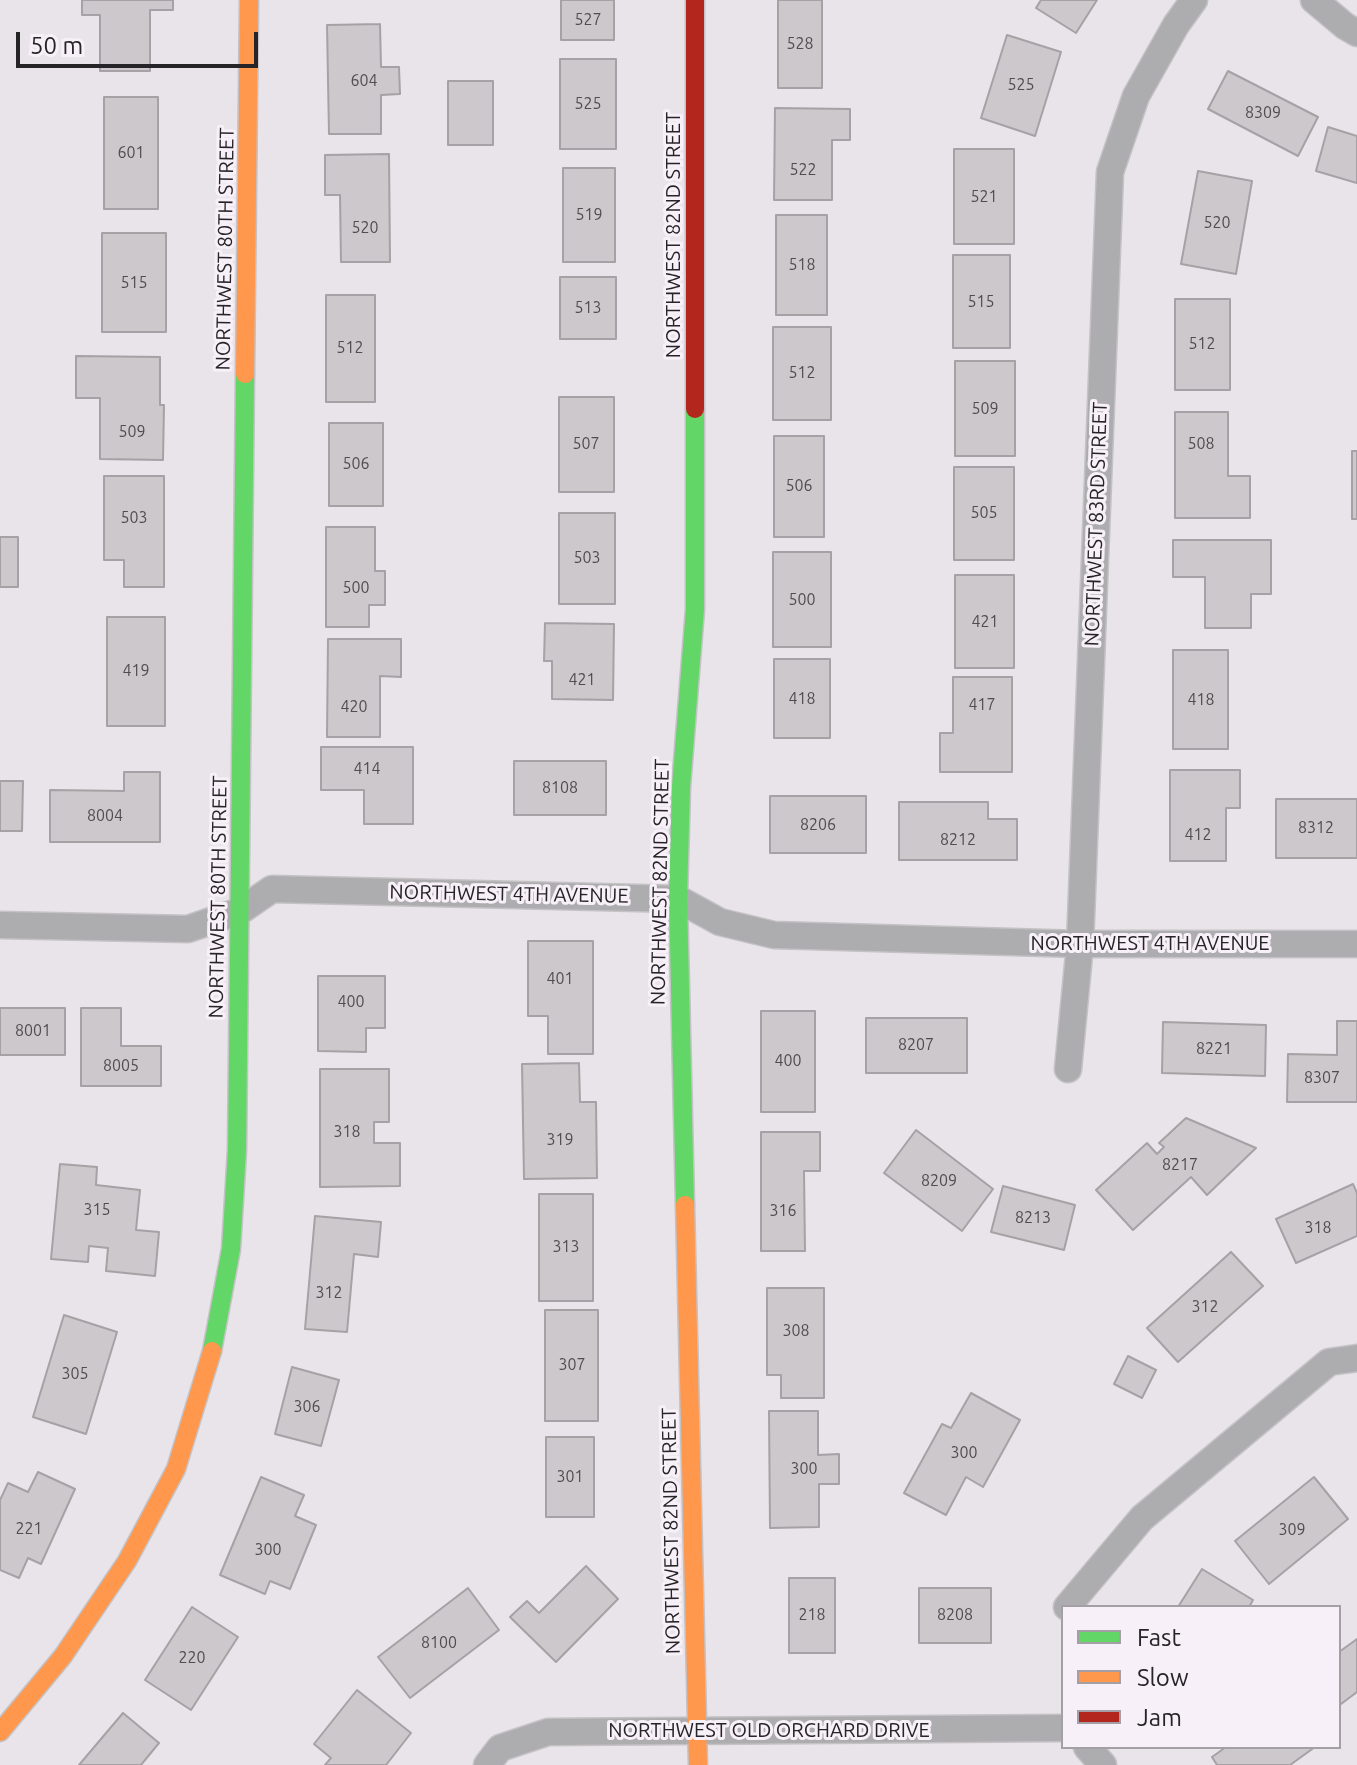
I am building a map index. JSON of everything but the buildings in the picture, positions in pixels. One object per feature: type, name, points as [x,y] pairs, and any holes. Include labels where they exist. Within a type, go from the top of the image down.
[{"type":"street","name":"NORTHWEST 80TH STREET","points":[[0,1732],[63,1656],[127,1561],[176,1469],[212,1350],[231,1249],[237,1150],[249,0]]},
{"type":"street","name":"NORTHWEST 82ND STREET","points":[[695,0],[695,609],[681,787],[678,899],[698,1765]]},
{"type":"street","name":"NORTHWEST 83RD STREET","points":[[1068,1069],[1080,944],[1110,172],[1136,96],[1176,25],[1194,0]]},
{"type":"street","points":[[1314,0],[1357,33]]},
{"type":"street","name":"NORTHWEST 4TH AVENUE","points":[[0,925],[188,929],[240,911],[272,889],[678,899],[720,922],[774,935],[1080,944],[1357,944]]},
{"type":"street","points":[[1069,1605],[1142,1518],[1329,1362],[1357,1358]]},
{"type":"street","name":"NORTHWEST OLD ORCHARD DRIVE","points":[[487,1765],[500,1748],[548,1732],[1061,1728]]},
{"type":"street","points":[[1089,1749],[1103,1765]]},
{"type":"traffic: fast","points":[[212,1351],[231,1249],[237,1150],[245,374]]},
{"type":"traffic: fast","points":[[685,1205],[678,899],[681,787],[695,609],[695,409]]},
{"type":"traffic: slow","points":[[245,374],[249,0]]},
{"type":"traffic: slow","points":[[685,1205],[698,1765]]},
{"type":"traffic: slow","points":[[0,1732],[63,1656],[127,1561],[176,1469],[212,1351]]},
{"type":"traffic: jam","points":[[695,0],[695,409]]}]
